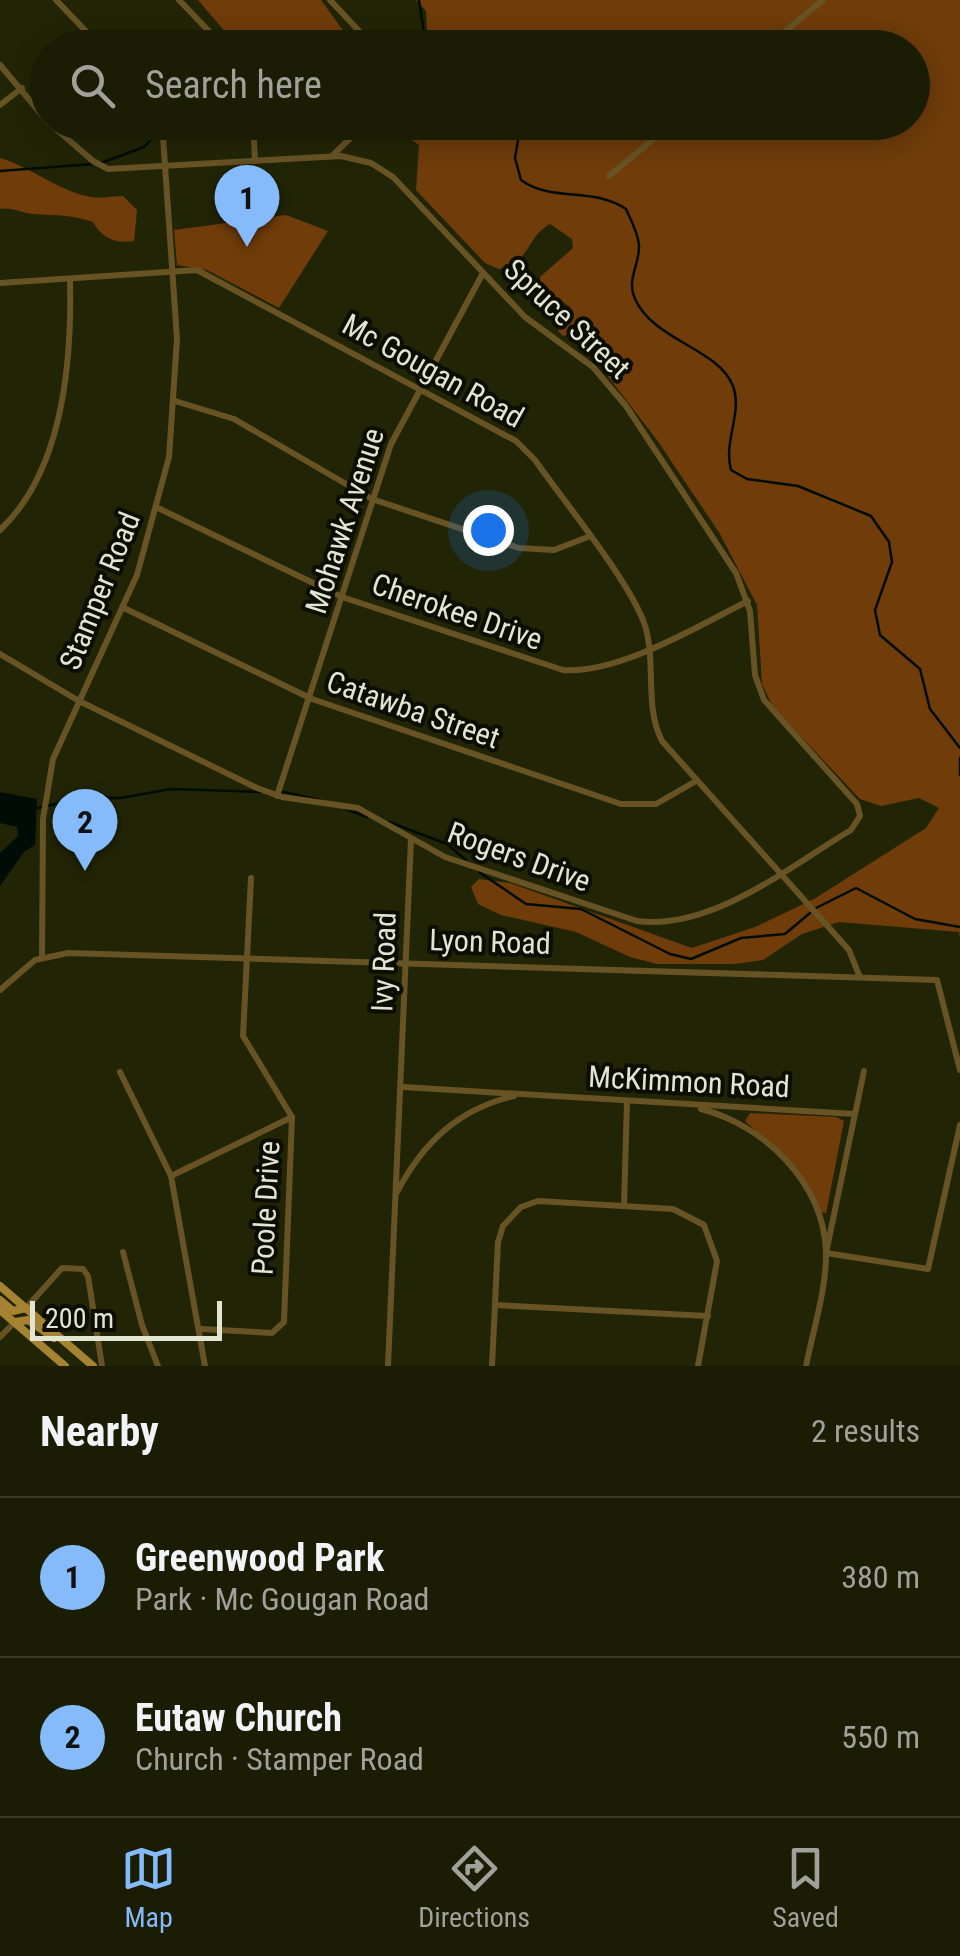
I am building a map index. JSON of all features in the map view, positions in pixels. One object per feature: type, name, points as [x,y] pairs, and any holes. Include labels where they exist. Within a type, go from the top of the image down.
[{"type":"main road","points":[[0,1286],[92,1366]]},
{"type":"main road","points":[[0,1300],[12,1311],[26,1308]]},
{"type":"main road","points":[[0,1310],[65,1366]]},
{"type":"main road","points":[[15,1322],[28,1320],[92,1366]]},
{"type":"street","points":[[56,0],[85,30]]},
{"type":"street","points":[[179,0],[208,30]]},
{"type":"street","points":[[330,0],[358,30]]},
{"type":"street","points":[[786,30],[822,0]]},
{"type":"street","name":"Spruce Street","points":[[0,66],[30,98]]},
{"type":"street","points":[[0,105],[22,88]]},
{"type":"street","name":"Spruce Street","points":[[70,140],[104,168],[332,156],[359,158],[386,172],[538,329],[602,376],[626,406],[727,558],[748,602],[760,692],[857,804],[859,820]]},
{"type":"street","name":"Stamper Road","points":[[42,957],[45,798],[56,748],[124,608],[158,508],[175,401],[174,270],[164,140]]},
{"type":"street","points":[[254,140],[255,161]]},
{"type":"street","points":[[332,156],[349,140]]},
{"type":"street","points":[[609,176],[652,140]]},
{"type":"street","name":"Mc Gougan Road","points":[[0,283],[174,270],[206,273],[498,429],[526,450],[638,609],[650,648],[658,733],[696,781],[852,954],[859,975]]},
{"type":"street","name":"Mohawk Avenue","points":[[277,796],[312,699],[391,444],[483,272]]},
{"type":"street","points":[[0,529],[26,503],[43,470],[69,334],[70,279]]},
{"type":"street","points":[[175,401],[234,419],[372,499],[528,550],[554,550],[588,537]]},
{"type":"street","name":"Cherokee Drive","points":[[158,508],[342,597],[564,670],[594,669],[650,648],[748,602]]},
{"type":"street","name":"Catawba Street","points":[[124,608],[312,699],[621,804],[656,804],[696,781]]},
{"type":"street","name":"Rogers Drive","points":[[0,654],[79,701],[277,796],[358,808],[445,857],[646,922],[698,914],[851,830],[859,820]]},
{"type":"street","name":"Ivy Road","points":[[403,1087],[411,839]]},
{"type":"street","points":[[251,878],[242,1036],[292,1117]]},
{"type":"street","points":[[0,990],[42,957]]},
{"type":"street","name":"Lyon Road","points":[[42,957],[246,957],[936,980],[960,1070]]},
{"type":"street","points":[[806,1366],[864,1071]]},
{"type":"street","points":[[120,1072],[171,1176],[205,1366]]},
{"type":"street","name":"McKimmon Road","points":[[388,1366],[403,1087],[855,1114]]},
{"type":"street","name":"McKimmon Road","points":[[396,1195],[418,1157],[446,1128],[481,1106],[520,1095]]},
{"type":"street","points":[[624,1206],[627,1101]]},
{"type":"street","points":[[688,1105],[740,1122],[773,1147],[814,1204],[826,1253]]},
{"type":"street","name":"Poole Drive","points":[[171,1176],[292,1117],[282,1326],[268,1333],[201,1329]]},
{"type":"street","points":[[826,1253],[928,1270],[960,1125]]},
{"type":"street","points":[[947,1190],[960,1194]]},
{"type":"street","points":[[492,1366],[498,1242],[514,1212],[538,1201],[681,1210],[706,1228],[717,1261],[698,1366]]},
{"type":"street","points":[[123,1252],[142,1325],[158,1366]]},
{"type":"street","points":[[26,1308],[58,1271],[74,1265],[88,1276],[102,1366]]},
{"type":"street","points":[[495,1305],[708,1316]]},
{"type":"street","points":[[0,1338],[15,1322]]},
{"type":"shaded area","points":[[198,0],[321,0],[343,30],[224,30]]},
{"type":"shaded area","points":[[416,0],[960,0],[960,938],[959,932],[839,922],[802,934],[763,960],[657,964],[630,957],[576,932],[501,915],[478,904],[471,887],[479,879],[510,883],[692,948],[755,927],[814,899],[926,828],[939,808],[919,798],[881,806],[860,799],[773,707],[762,684],[757,605],[720,534],[657,440],[593,357],[593,335],[579,331],[563,336],[558,331],[570,307],[541,287],[540,277],[573,248],[572,239],[550,224],[510,265],[499,269],[485,263],[416,190],[419,145],[412,140],[930,140],[930,30],[427,30],[426,11]]},
{"type":"shaded area","points":[[0,158],[79,194],[98,198],[123,196],[137,210],[134,241],[110,239],[93,222],[78,218],[0,209]]},
{"type":"shaded area","points":[[286,215],[328,231],[279,308],[207,270],[177,265],[174,230]]},
{"type":"shaded area","points":[[0,792],[37,799],[35,845],[24,852],[0,886],[0,853],[18,836],[17,827],[0,823]]},
{"type":"shaded area","points":[[750,1113],[836,1117],[844,1121],[826,1213],[817,1212],[790,1162],[745,1121]]},
{"type":"waterway","points":[[419,0],[424,30]]},
{"type":"waterway","points":[[101,163],[144,147],[150,140]]},
{"type":"waterway","points":[[518,140],[515,158],[521,180],[546,191],[599,198],[626,209],[639,245],[632,285],[635,299],[656,325],[714,362],[733,386],[731,470],[747,479],[798,486],[871,516],[889,542],[892,562],[875,610],[880,635],[920,669],[930,709],[960,748]]},
{"type":"waterway","points":[[0,171],[93,164]]},
{"type":"waterway","points":[[960,758],[960,775]]},
{"type":"waterway","points":[[34,809],[84,797],[120,798],[171,789],[262,792]]},
{"type":"waterway","points":[[279,791],[320,800]]},
{"type":"waterway","points":[[346,809],[367,817]]},
{"type":"waterway","points":[[389,822],[447,844],[466,860]]},
{"type":"waterway","points":[[479,872],[526,904],[581,909],[670,954],[691,959],[741,938],[785,934],[810,913]]},
{"type":"waterway","points":[[816,908],[856,888],[915,919],[960,927]]},
{"type":"place","name":"Greenwood Park","points":[[247,247]]},
{"type":"place","name":"Eutaw Church","points":[[85,871]]}]
